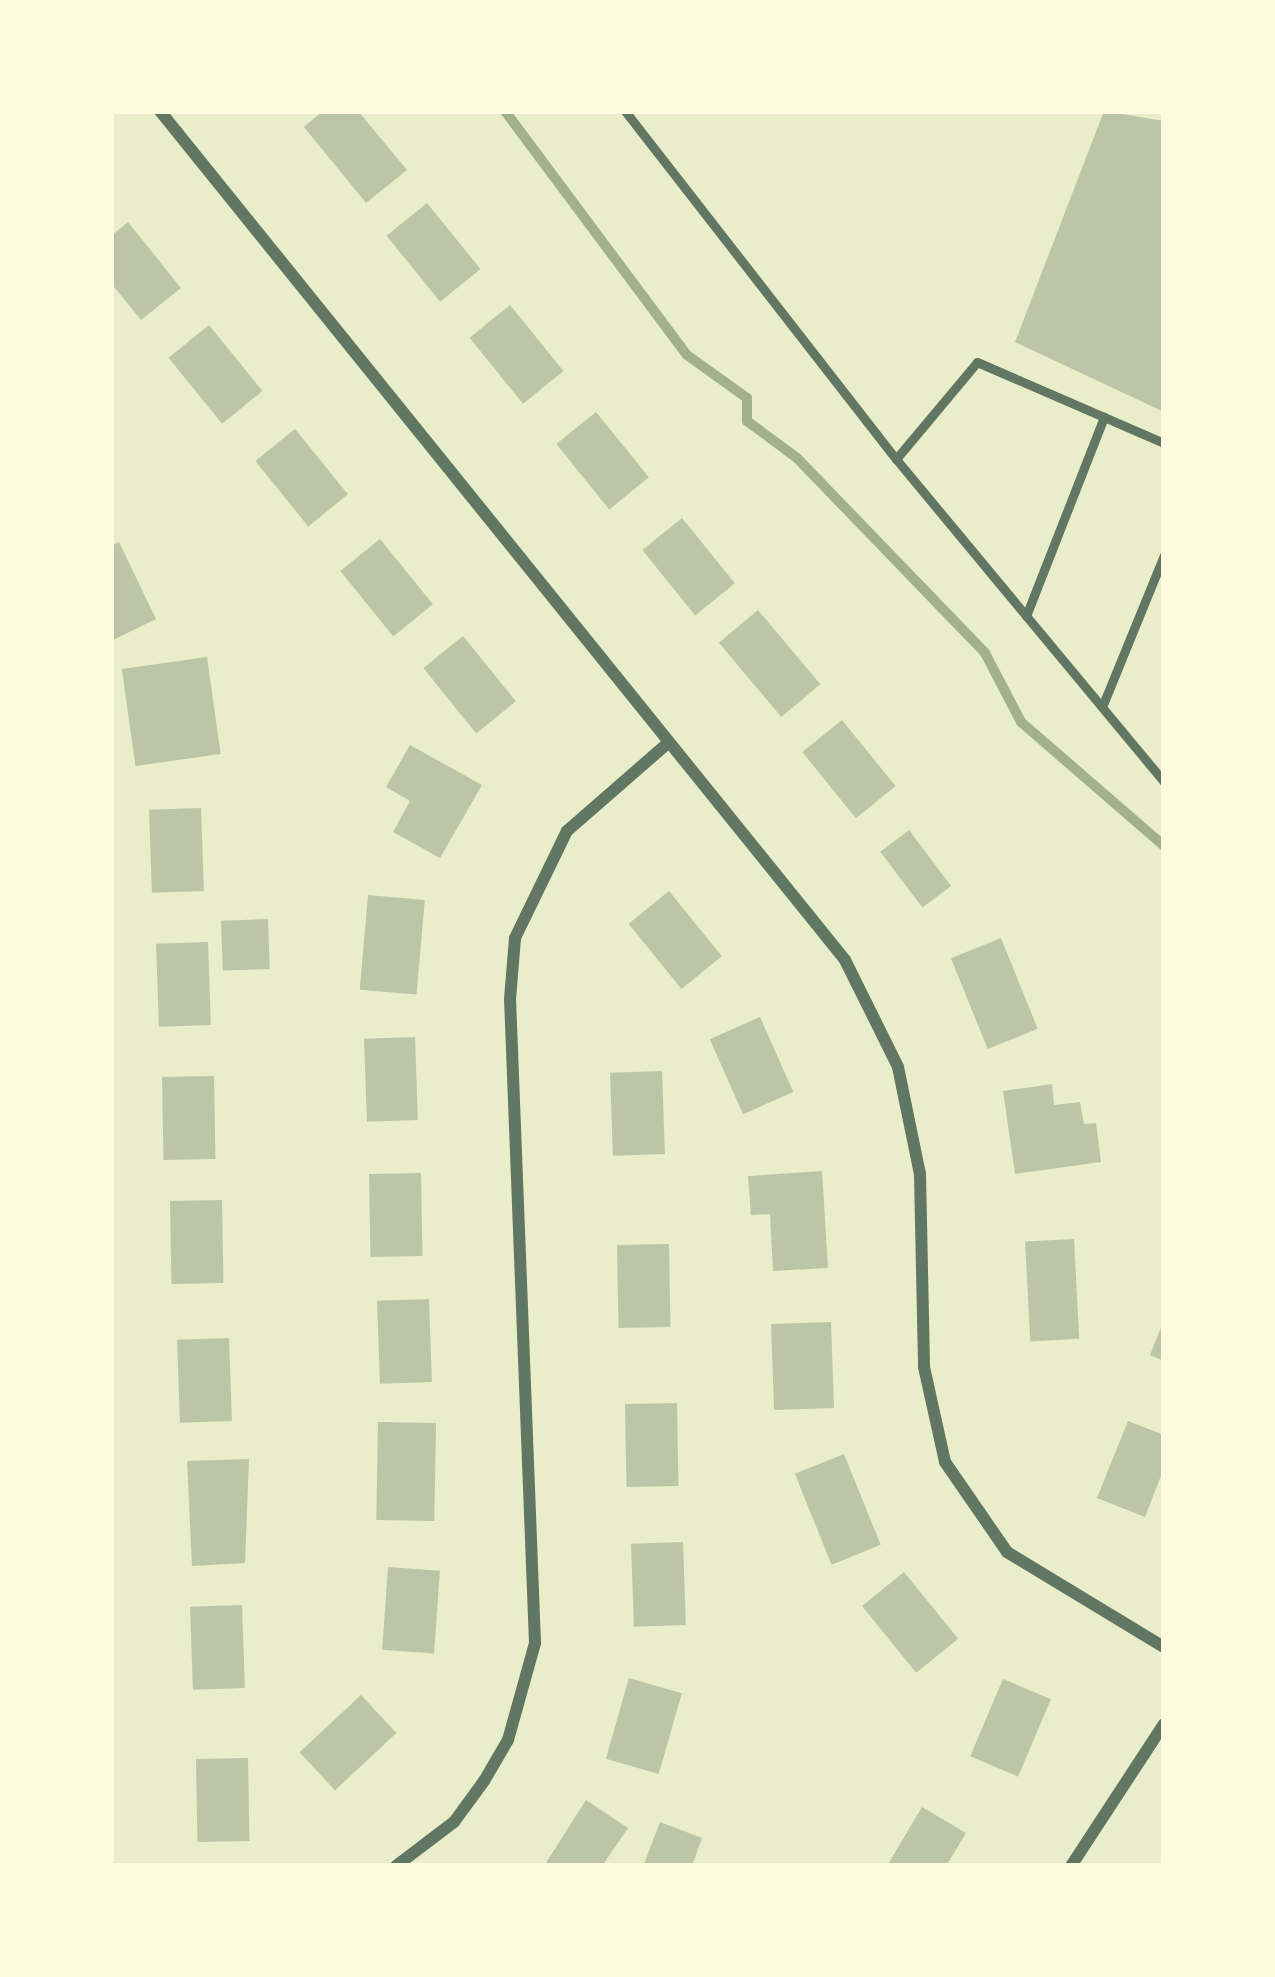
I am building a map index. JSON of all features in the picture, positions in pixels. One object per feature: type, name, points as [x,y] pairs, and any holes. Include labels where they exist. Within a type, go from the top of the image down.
[{"type":"street","points":[[160,111],[845,960],[898,1067],[920,1174],[924,1367],[945,1462],[1007,1552],[1164,1647]]},
{"type":"street","points":[[396,1866],[454,1822],[484,1781],[508,1740],[536,1643],[510,999],[515,938],[567,831],[668,743]]},
{"type":"street","points":[[1071,1866],[1164,1724]]},
{"type":"lane","points":[[625,111],[896,459],[1164,782]]},
{"type":"lane","points":[[896,459],[977,362],[1164,443]]},
{"type":"lane","points":[[1026,616],[1104,417]]},
{"type":"lane","points":[[1102,707],[1164,555]]},
{"type":"building","points":[[323,111],[358,111],[407,170],[366,203],[304,127]]},
{"type":"building","points":[[1104,111],[1164,121],[1164,412],[1015,342]]},
{"type":"building","points":[[427,203],[480,269],[440,302],[387,236]]},
{"type":"building","points":[[128,222],[181,288],[141,320],[111,283],[111,236]]},
{"type":"building","points":[[510,305],[563,371],[523,404],[470,338]]},
{"type":"building","points":[[209,325],[262,391],[222,424],[169,358]]},
{"type":"building","points":[[596,412],[649,477],[609,509],[556,444]]},
{"type":"building","points":[[295,429],[348,494],[308,526],[255,461]]},
{"type":"building","points":[[682,518],[735,583],[695,615],[642,550]]},
{"type":"building","points":[[380,539],[433,604],[393,636],[340,571]]},
{"type":"building","points":[[119,542],[156,619],[111,641],[111,546]]},
{"type":"building","points":[[758,610],[820,684],[781,717],[719,643]]},
{"type":"building","points":[[463,636],[516,701],[476,733],[423,668]]},
{"type":"building","points":[[207,657],[221,754],[135,766],[122,669]]},
{"type":"building","points":[[842,720],[895,786],[856,818],[802,752]]},
{"type":"building","points":[[410,745],[482,785],[440,858],[393,832],[410,801],[386,787]]},
{"type":"building","points":[[201,808],[204,891],[152,893],[149,810]]},
{"type":"building","points":[[909,830],[951,886],[922,908],[880,852]]},
{"type":"building","points":[[669,891],[722,956],[681,989],[629,924]]},
{"type":"building","points":[[368,895],[425,900],[417,995],[360,990]]},
{"type":"building","points":[[268,919],[270,969],[223,971],[221,921]]},
{"type":"building","points":[[1001,938],[1038,1029],[988,1049],[951,958]]},
{"type":"building","points":[[208,942],[211,1025],[159,1027],[156,944]]},
{"type":"building","points":[[760,1017],[793,1092],[743,1114],[710,1039]]},
{"type":"building","points":[[415,1037],[418,1120],[367,1122],[364,1039]]},
{"type":"building","points":[[662,1071],[665,1154],[613,1156],[610,1073]]},
{"type":"building","points":[[214,1076],[215,1159],[163,1160],[162,1077]]},
{"type":"building","points":[[1052,1084],[1054,1105],[1080,1102],[1084,1124],[1096,1123],[1101,1162],[1015,1174],[1003,1091]]},
{"type":"building","points":[[822,1171],[828,1268],[773,1271],[770,1214],[751,1215],[748,1176]]},
{"type":"building","points":[[421,1173],[422,1256],[370,1257],[369,1174]]},
{"type":"building","points":[[222,1200],[223,1283],[171,1284],[170,1201]]},
{"type":"building","points":[[1074,1239],[1079,1339],[1030,1341],[1025,1242]]},
{"type":"building","points":[[669,1244],[670,1327],[618,1328],[617,1245]]},
{"type":"building","points":[[429,1299],[432,1382],[380,1384],[377,1301]]},
{"type":"building","points":[[1164,1320],[1164,1361],[1150,1355]]},
{"type":"building","points":[[831,1322],[834,1408],[774,1410],[771,1324]]},
{"type":"building","points":[[229,1338],[232,1421],[180,1423],[177,1340]]},
{"type":"building","points":[[677,1403],[678,1486],[626,1487],[625,1404]]},
{"type":"building","points":[[1128,1421],[1164,1435],[1164,1468],[1145,1517],[1097,1498]]},
{"type":"building","points":[[378,1422],[436,1423],[434,1521],[376,1520]]},
{"type":"building","points":[[844,1454],[881,1545],[832,1565],[795,1474]]},
{"type":"building","points":[[249,1459],[245,1563],[192,1566],[187,1461]]},
{"type":"building","points":[[683,1542],[686,1625],[634,1627],[631,1544]]},
{"type":"building","points":[[388,1567],[440,1571],[434,1653],[382,1650]]},
{"type":"building","points":[[904,1572],[958,1639],[916,1673],[862,1606]]},
{"type":"building","points":[[242,1605],[245,1688],[193,1690],[190,1607]]},
{"type":"building","points":[[629,1678],[682,1693],[659,1774],[606,1759]]},
{"type":"building","points":[[1003,1679],[1051,1699],[1018,1777],[970,1756]]},
{"type":"building","points":[[361,1695],[396,1733],[335,1790],[300,1752]]},
{"type":"building","points":[[248,1758],[249,1841],[197,1842],[196,1759]]},
{"type":"building","points":[[586,1800],[628,1828],[602,1866],[544,1866]]},
{"type":"building","points":[[922,1807],[966,1833],[946,1866],[887,1866]]},
{"type":"building","points":[[660,1822],[702,1838],[692,1866],[644,1864]]},
{"type":"waterway","points":[[505,111],[687,355],[747,398],[747,421],[797,458],[985,653],[1021,722],[1164,846]]}]
